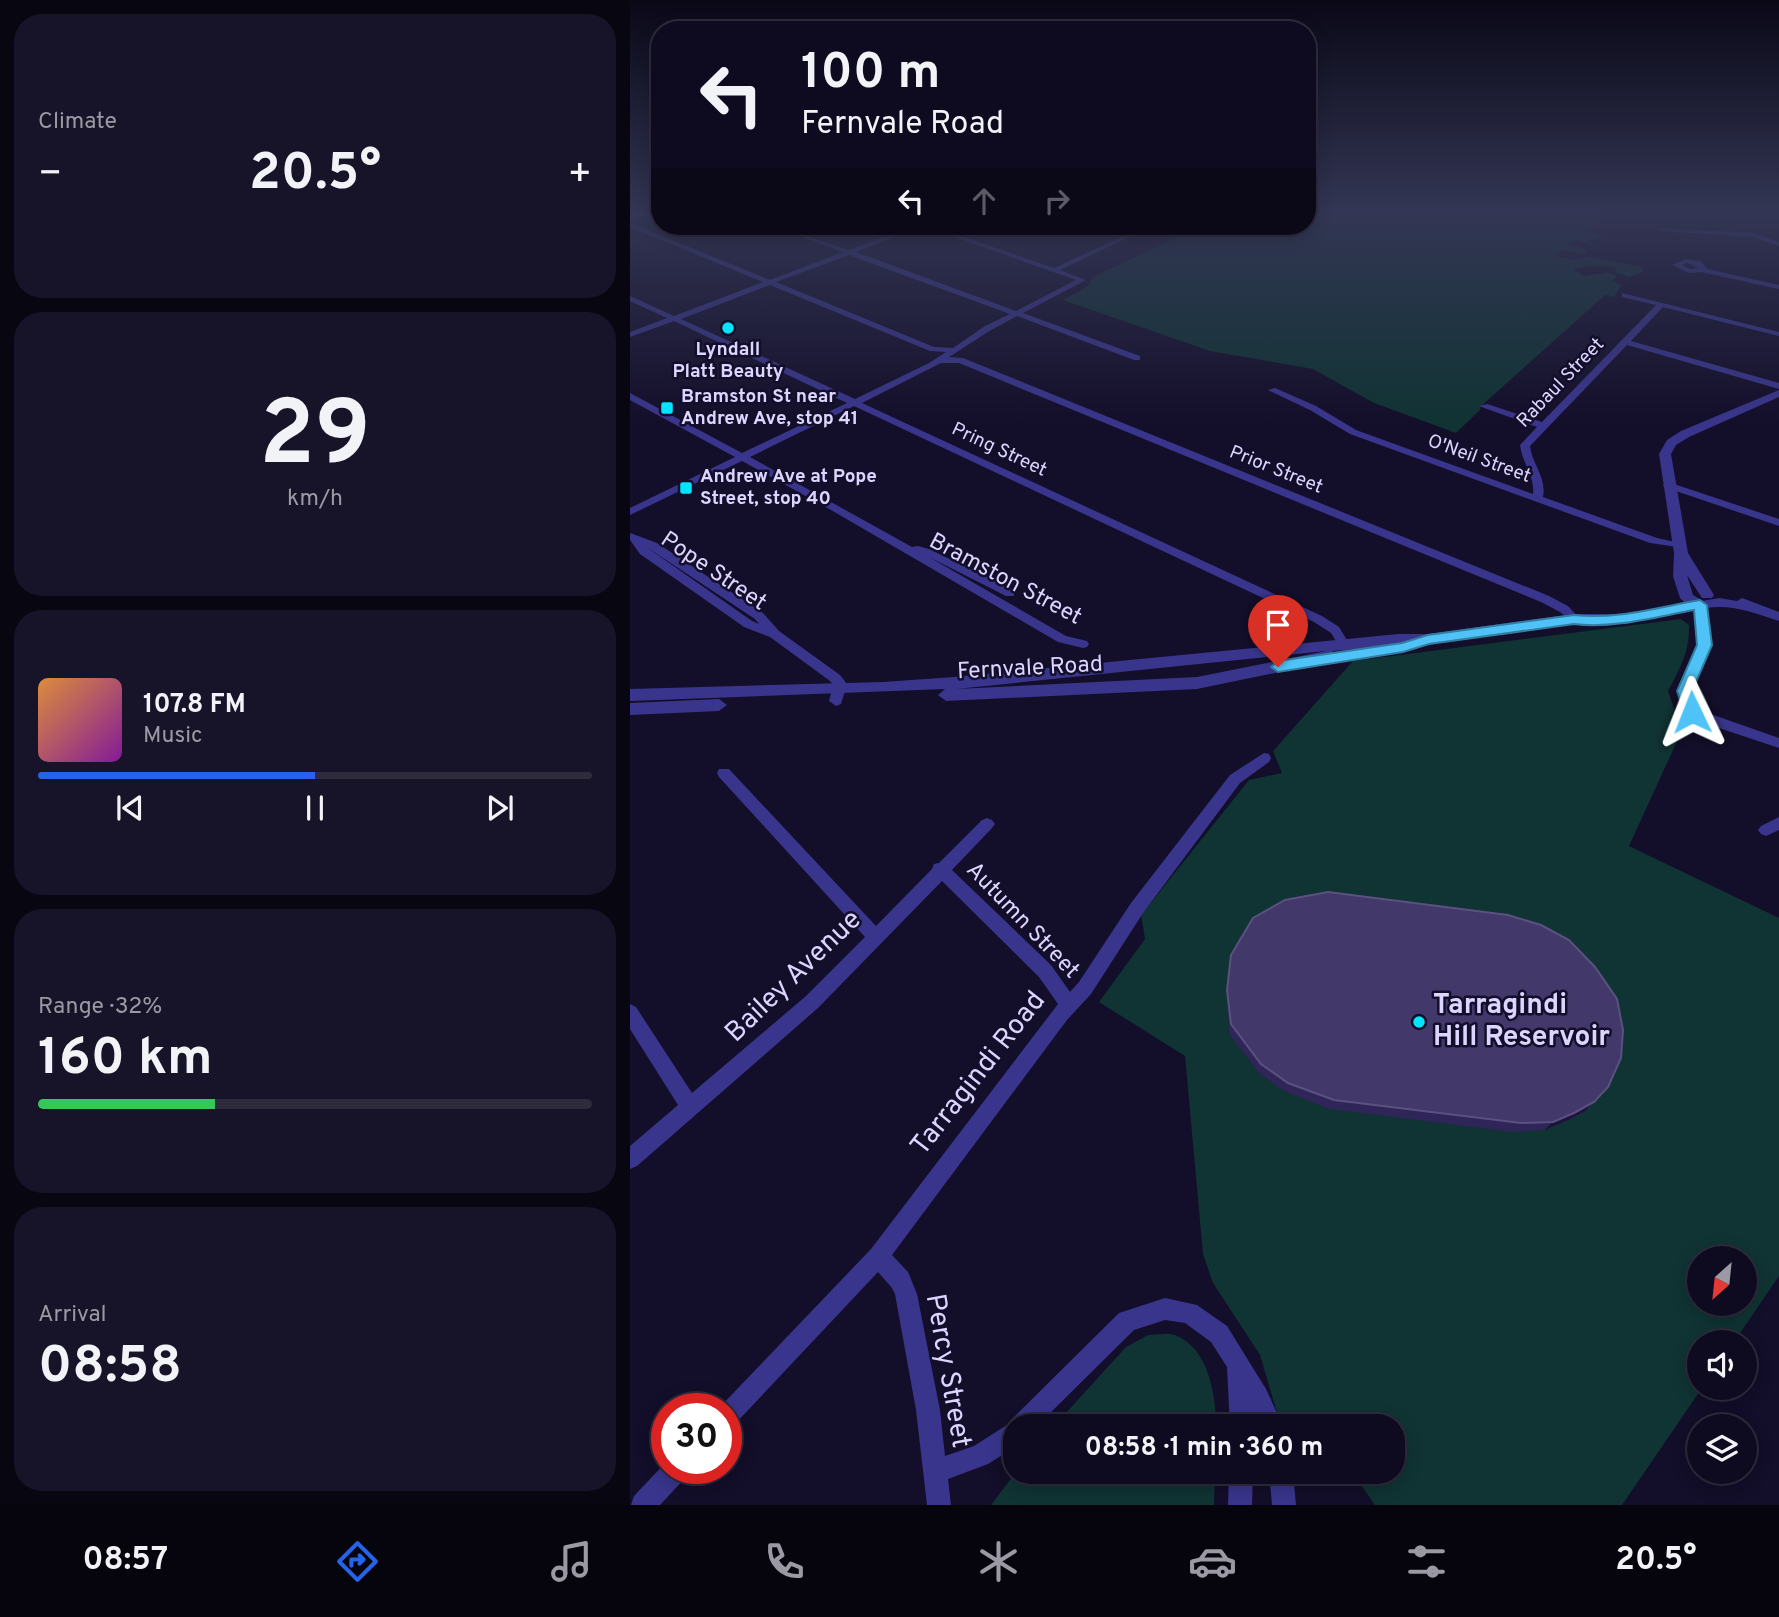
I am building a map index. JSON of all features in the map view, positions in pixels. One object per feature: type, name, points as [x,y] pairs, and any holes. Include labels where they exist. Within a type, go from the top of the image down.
[{"type":"street","points":[[630,335],[763,284]]},
{"type":"street","points":[[774,284],[937,356],[956,354],[969,340],[1072,284]]},
{"type":"street","points":[[936,284],[1137,358]]},
{"type":"street","points":[[1625,295],[1779,334]]},
{"type":"street","name":"Pring Street","points":[[630,298],[1318,619],[1335,630],[1344,645]]},
{"type":"street","name":"Rabaul Street","points":[[1537,499],[1540,485],[1525,450],[1529,439],[1662,304]]},
{"type":"street","points":[[1625,342],[1779,386]]},
{"type":"street","name":"Prior Street","points":[[956,354],[1532,594],[1564,608],[1574,620]]},
{"type":"street","points":[[630,510],[924,368],[937,356]]},
{"type":"street","name":"O'Neil Street","points":[[1272,390],[1313,408],[1342,428],[1681,549]]},
{"type":"street","points":[[1779,393],[1671,443],[1665,454],[1668,485],[1681,549],[1679,559],[1698,599],[1704,645],[1685,691],[1688,708],[1697,715],[1779,743]]},
{"type":"street","name":"Bramston Street","points":[[630,396],[741,456],[1062,639],[1083,644]]},
{"type":"street","points":[[1484,406],[1543,426]]},
{"type":"street","points":[[1668,485],[1779,523]]},
{"type":"street","name":"Pope Street","points":[[632,537],[644,552],[748,624],[775,634],[835,678],[838,695]]},
{"type":"street","name":"Bramston Street","points":[[908,552],[918,549],[925,551],[1010,593]]},
{"type":"street","points":[[1698,599],[1749,606],[1779,617]]},
{"type":"street","name":"Fernvale Road","points":[[630,709],[838,695],[1398,639],[1428,639],[1574,620],[1628,617],[1698,599]]},
{"type":"street","name":"Fernvale Road","points":[[630,695],[838,695],[1197,684],[1335,656],[1403,647],[1428,639]]},
{"type":"street","name":"Tarragindi Road","points":[[742,1400],[878,1256],[1089,982],[1137,908],[1235,779],[1264,758]]},
{"type":"street","points":[[724,773],[875,936]]},
{"type":"street","name":"Bailey Avenue","points":[[630,1159],[812,1002],[987,824]]},
{"type":"street","name":"Autumn Street","points":[[940,869],[1045,971],[1069,1005]]},
{"type":"street","points":[[630,1013],[691,1108]]},
{"type":"street","name":"Percy Street","points":[[878,1256],[900,1280],[906,1294],[928,1410],[939,1505]]},
{"type":"street","points":[[1033,1414],[1127,1321],[1152,1311],[1178,1311],[1199,1318],[1219,1334],[1266,1414]]},
{"type":"street","points":[[1236,1361],[1242,1395],[1242,1414]]},
{"type":"street","points":[[935,1471],[993,1450],[1003,1442]]},
{"type":"street","points":[[643,1505],[662,1484]]},
{"type":"street","points":[[1240,1505],[1241,1484]]},
{"type":"street","points":[[1282,1484],[1284,1505]]},
{"type":"green space","points":[[1621,285],[1614,297],[1605,295],[1480,407],[1456,433],[1374,403],[1313,369],[1210,351],[1063,300],[1088,286]]},
{"type":"green space","points":[[1681,619],[1689,625],[1686,652],[1668,691],[1674,709],[1694,725],[1687,727],[1679,737],[1629,846],[1779,918],[1779,1276],[1757,1308],[1757,1246],[1687,1246],[1687,1316],[1752,1316],[1742,1330],[1687,1330],[1687,1400],[1694,1400],[1622,1505],[1375,1505],[1360,1484],[1405,1484],[1405,1414],[1277,1414],[1260,1355],[1213,1283],[1203,1254],[1185,1056],[1099,1002],[1145,939],[1141,915],[1249,780],[1282,773],[1273,751],[1353,661]]},
{"type":"green space","points":[[1148,1335],[1175,1335],[1187,1341],[1196,1350],[1208,1374],[1215,1414],[1065,1414],[1126,1347]]},
{"type":"green space","points":[[1007,1484],[1215,1484],[1214,1505],[991,1505]]},
{"type":"building","name":"Tarragindi Hill Reservoir","points":[[1328,892],[1508,915],[1541,925],[1569,940],[1595,967],[1617,999],[1623,1030],[1621,1058],[1608,1087],[1594,1102],[1553,1122],[1521,1123],[1334,1100],[1288,1083],[1261,1064],[1231,1024],[1227,990],[1231,955],[1253,918],[1285,900]]},
{"type":"place","name":"Lyndall Platt Beauty","points":[[728,328]]},
{"type":"place","name":"Bramston St near Andrew Ave, stop 41","points":[[667,408]]},
{"type":"place","name":"Andrew Ave at Pope Street, stop 40","points":[[686,488]]},
{"type":"place","name":"Tarragindi Hill Reservoir","points":[[1419,1022]]},
{"type":"route","points":[[1278,667],[1403,647],[1428,639],[1574,620],[1628,617],[1700,605],[1705,639],[1703,653],[1685,691],[1688,708],[1692,712]]}]
